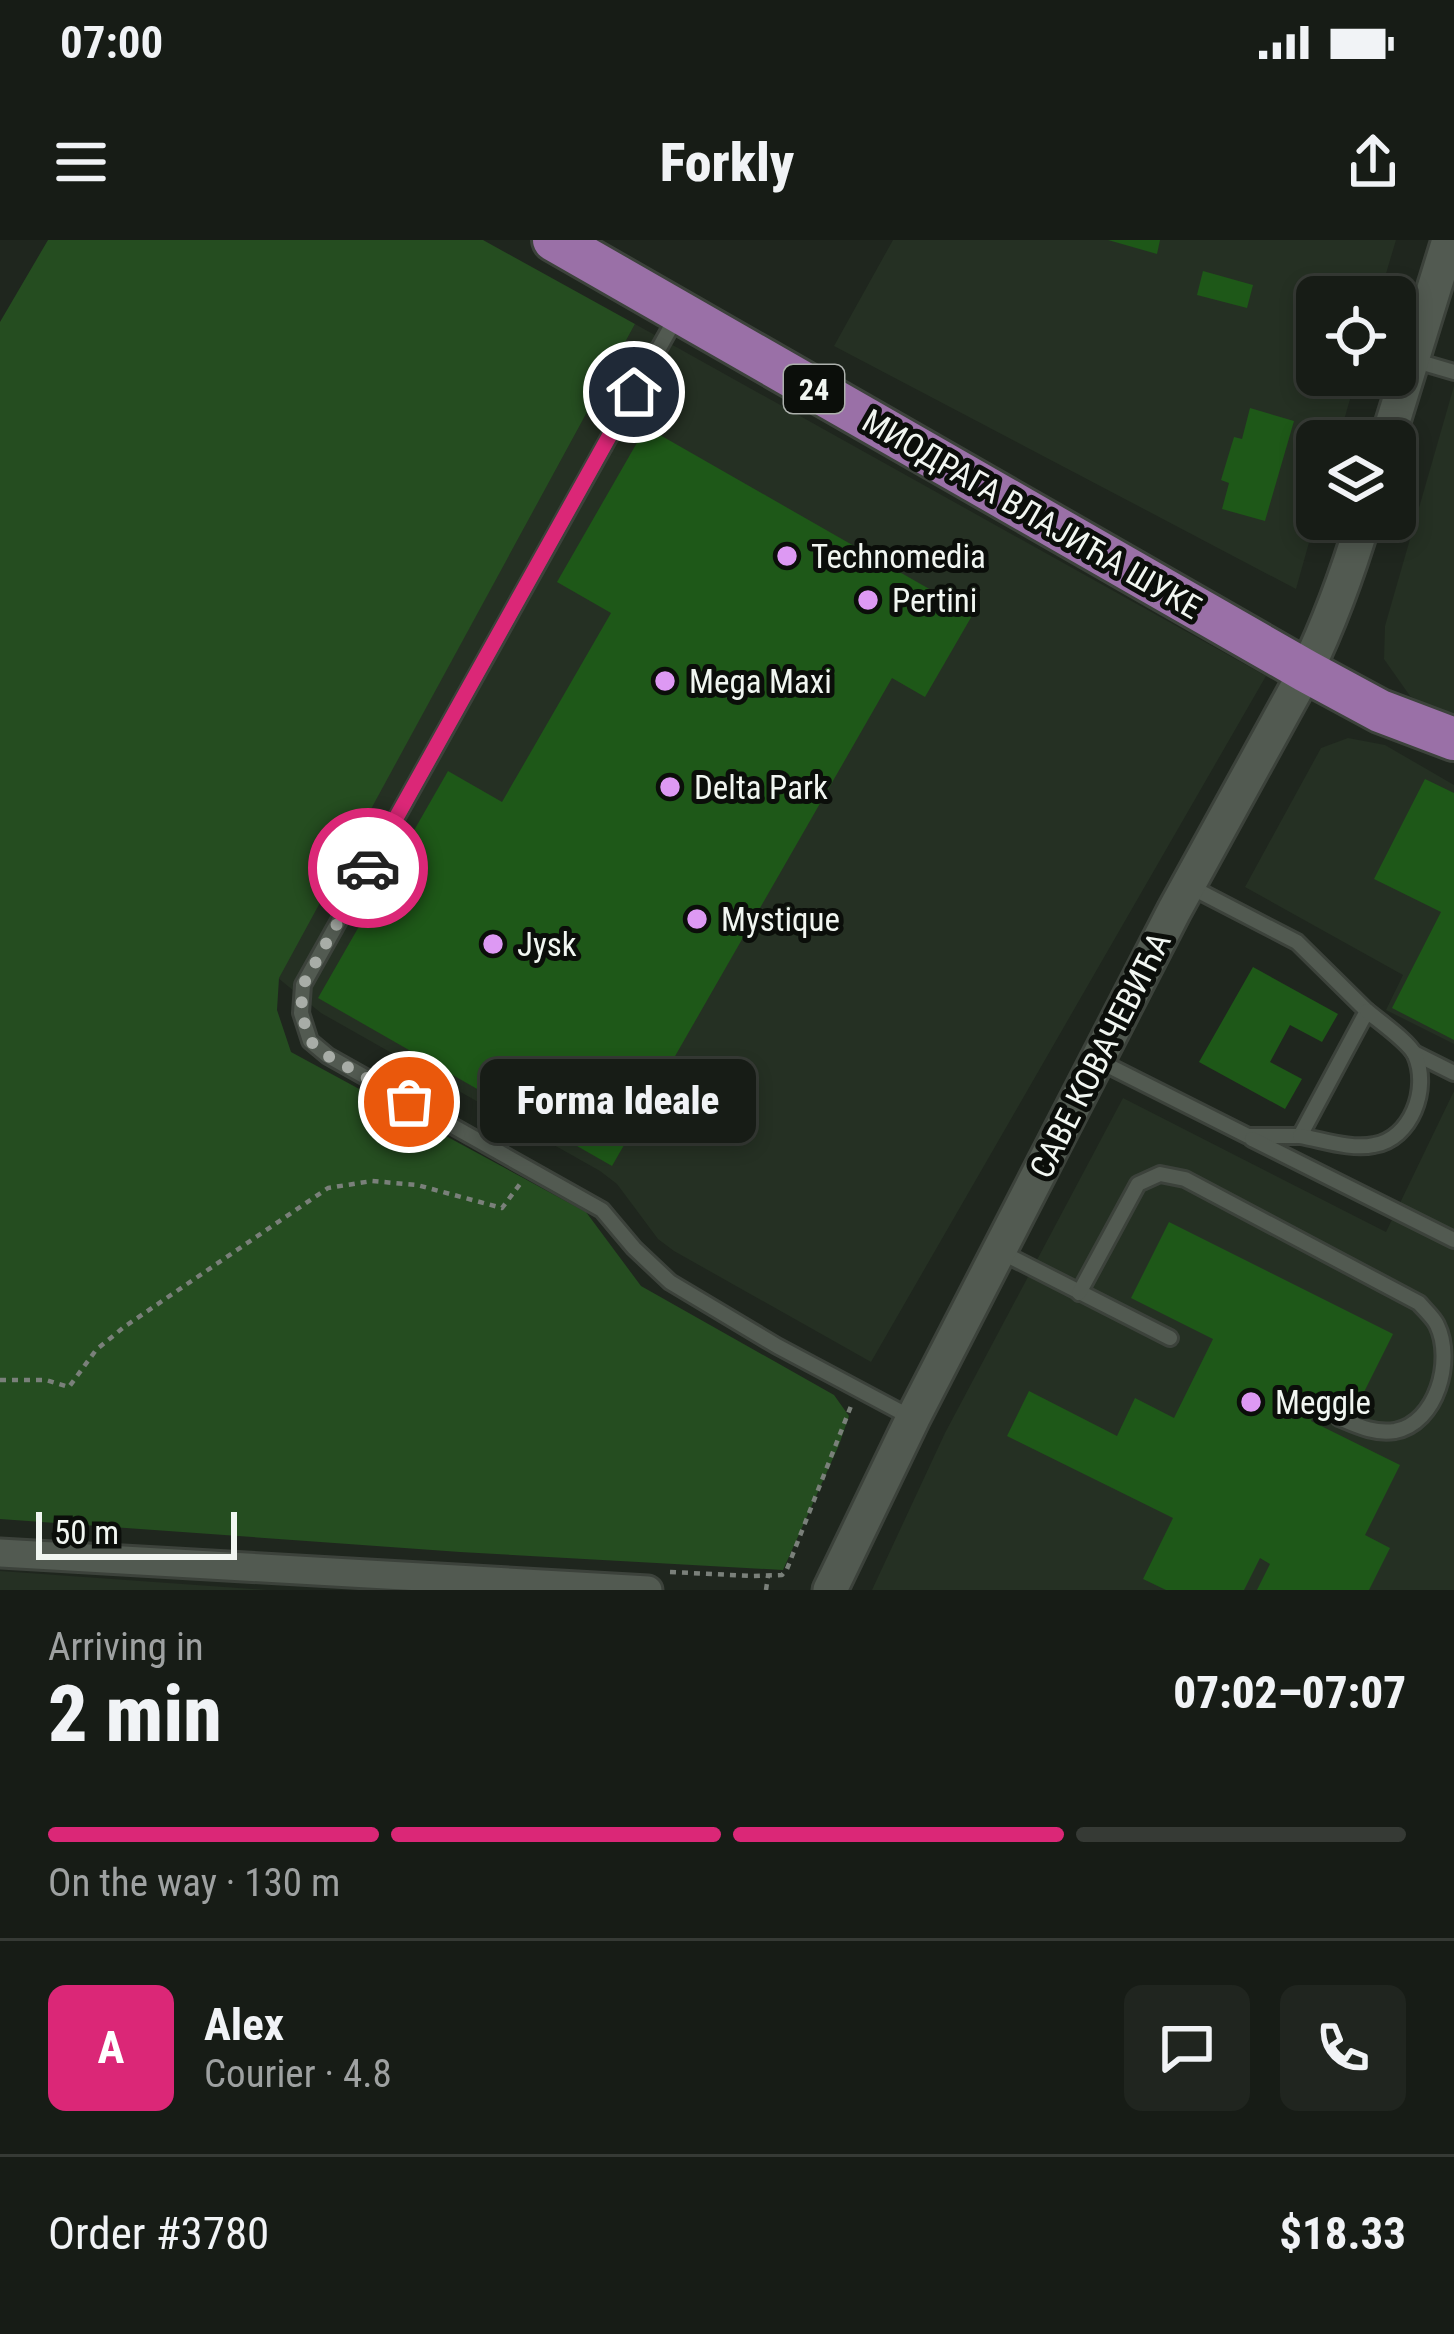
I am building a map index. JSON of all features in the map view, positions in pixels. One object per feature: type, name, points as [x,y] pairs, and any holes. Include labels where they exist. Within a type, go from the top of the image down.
[{"type":"main road","name":"МИОДРАГА ВЛАЈИЋА ШУКЕ","points":[[554,240],[1306,671],[1380,711],[1454,740]]},
{"type":"street","points":[[1416,347],[1449,240]]},
{"type":"street","name":"САВЕ КОВАЧЕВИЋА","points":[[830,1590],[1097,1060],[1306,671],[1326,630],[1357,540]]},
{"type":"street","points":[[0,1553],[654,1581]]},
{"type":"lane","points":[[679,312],[303,985],[301,1012],[310,1041],[328,1056],[602,1210],[670,1282],[913,1418]]},
{"type":"lane","points":[[1416,361],[1454,372]]},
{"type":"lane","points":[[1188,886],[1297,942],[1414,1053],[1454,1073]]},
{"type":"lane","points":[[1300,1136],[1367,1011]]},
{"type":"lane","points":[[1248,1136],[1300,1136],[1368,1147],[1391,1141],[1412,1118],[1420,1084],[1414,1053]]},
{"type":"lane","points":[[1097,1060],[1454,1240]]},
{"type":"lane","points":[[1079,1293],[1138,1184],[1160,1174],[1185,1179],[1419,1303],[1437,1325],[1444,1357],[1439,1389],[1424,1414],[1399,1431],[1366,1430],[1340,1418]]},
{"type":"lane","points":[[999,1252],[1170,1338]]},
{"type":"path","points":[[0,1380],[46,1380],[69,1388],[96,1350],[124,1327],[328,1188],[372,1181],[417,1185],[502,1208],[531,1170]]},
{"type":"path","points":[[654,1581],[768,1576],[788,1569],[858,1389]]},
{"type":"path","points":[[766,1590],[768,1576]]},
{"type":"shaded area","points":[[893,240],[1396,240],[1385,276],[1296,276],[1296,396],[1351,396],[1344,420],[1296,420],[1296,540],[1310,540],[1296,589],[834,346]]},
{"type":"shaded area","name":"Delta Park","points":[[635,324],[1266,676],[871,1362],[674,1251],[658,1239],[617,1184],[600,1171],[321,1013],[278,978]]},
{"type":"shaded area","points":[[1454,386],[1454,720],[1410,696],[1384,659],[1385,626],[1410,540],[1416,540],[1416,518]]},
{"type":"shaded area","points":[[1348,738],[1385,745],[1454,785],[1454,1044],[1386,1010],[1403,975],[1245,887],[1321,748]]},
{"type":"shaded area","points":[[1454,1091],[1454,1590],[872,1590],[945,1433],[1123,1098],[1386,1232]]},
{"type":"shaded area","points":[[0,1571],[268,1590],[0,1590]]},
{"type":"green space","points":[[48,240],[483,240],[635,324],[279,978],[277,1010],[291,1052],[586,1212],[641,1286],[834,1395],[849,1416],[783,1570],[0,1519],[0,322]]},
{"type":"building","points":[[1108,240],[1160,240],[1157,254]]},
{"type":"building","points":[[1203,271],[1253,285],[1247,308],[1197,295]]},
{"type":"building","points":[[1250,408],[1294,421],[1265,521],[1222,509],[1229,483],[1221,480],[1234,437],[1242,439]]},
{"type":"building","name":"Delta Park","points":[[646,427],[973,614],[925,697],[892,678],[612,1166],[318,998],[448,771],[502,802],[611,613],[557,582]]},
{"type":"building","points":[[1425,779],[1454,793],[1454,1040],[1392,1008],[1441,912],[1374,879]]},
{"type":"building","points":[[1253,967],[1338,1014],[1322,1042],[1290,1025],[1270,1062],[1302,1079],[1285,1109],[1199,1062]]},
{"type":"building","name":"Meggle","points":[[1169,1222],[1393,1334],[1357,1406],[1326,1391],[1311,1421],[1400,1465],[1365,1535],[1390,1548],[1369,1590],[1257,1590],[1270,1564],[1260,1558],[1244,1590],[1166,1590],[1143,1579],[1173,1518],[1007,1436],[1029,1391],[1117,1436],[1135,1398],[1174,1418],[1213,1339],[1131,1298]]},
{"type":"way so far","points":[[368,868],[303,985],[301,1012],[310,1041],[328,1056],[409,1102]]},
{"type":"place","name":"Technomedia","points":[[787,556]]},
{"type":"place","name":"Pertini","points":[[868,600]]},
{"type":"place","name":"Mega Maxi","points":[[665,681]]},
{"type":"place","name":"Delta Park","points":[[670,787]]},
{"type":"place","name":"Mystique","points":[[697,919]]},
{"type":"place","name":"Jysk","points":[[493,944]]},
{"type":"place","name":"Forma Ideale","points":[[409,1102]]},
{"type":"place","name":"Meggle","points":[[1251,1402]]},
{"type":"route","points":[[368,868],[634,392]]}]
